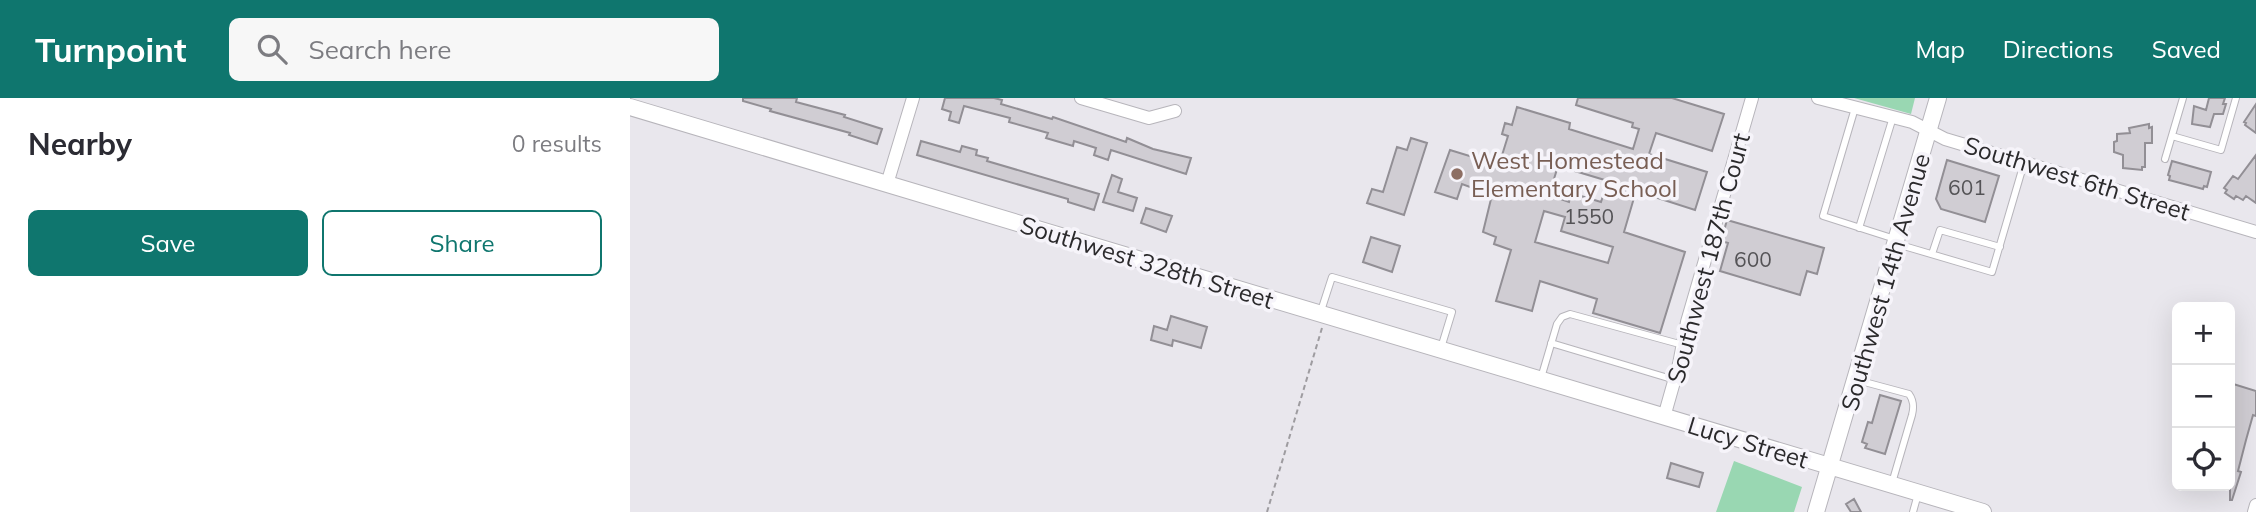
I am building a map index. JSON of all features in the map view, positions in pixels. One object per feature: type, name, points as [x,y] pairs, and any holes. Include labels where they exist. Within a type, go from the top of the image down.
[{"type":"street","points":[[887,184],[913,98]]},
{"type":"street","points":[[1081,98],[1149,118],[1175,111]]},
{"type":"street","name":"Southwest 187th Court","points":[[1664,417],[1687,322],[1752,98]]},
{"type":"street","name":"Southwest 6th Street","points":[[1818,98],[1892,117],[1945,139],[2256,232]]},
{"type":"street","name":"Southwest 14th Avenue","points":[[1816,512],[1938,98]]},
{"type":"street","name":"Southwest 328th Street","points":[[630,107],[1664,417]]},
{"type":"street","name":"Lucy Street","points":[[1664,417],[1918,493],[1965,510],[1983,512]]},
{"type":"street","points":[[2254,512],[2256,505]]},
{"type":"lane","points":[[2165,159],[2183,98]]},
{"type":"lane","points":[[2172,136],[2221,150],[2236,98]]},
{"type":"lane","points":[[1855,107],[1823,216],[1932,254],[1992,272],[2024,163]]},
{"type":"lane","points":[[1859,228],[1892,117]]},
{"type":"lane","points":[[1932,254],[1940,230],[2000,247]]},
{"type":"lane","points":[[1323,314],[1332,277],[1452,312],[1440,350]]},
{"type":"lane","points":[[1540,380],[1559,321],[1566,315],[1574,314],[1682,345]]},
{"type":"lane","points":[[1551,343],[1675,380]]},
{"type":"lane","points":[[1857,380],[1909,394],[1912,398],[1912,415],[1892,485]]},
{"type":"lane","points":[[1913,512],[1918,493]]},
{"type":"path","points":[[1267,512],[1323,314]]},
{"type":"green space","points":[[1854,98],[1915,98],[1911,114]]},
{"type":"green space","points":[[1734,461],[1802,487],[1794,512],[1716,512]]},
{"type":"building","points":[[743,98],[797,98],[796,102],[845,115],[844,117],[882,129],[877,144],[849,135],[850,133],[770,111],[771,109],[743,101]]},
{"type":"building","points":[[945,98],[994,98],[1002,100],[1001,104],[1052,119],[1053,117],[1126,142],[1127,138],[1153,149],[1191,158],[1186,174],[1111,150],[1108,160],[1094,155],[1096,148],[1074,141],[1073,146],[1046,138],[1048,133],[1009,122],[1010,118],[964,106],[959,123],[949,120],[951,112],[942,109]]},
{"type":"building","points":[[1578,98],[1672,98],[1724,114],[1712,151],[1656,133],[1649,154],[1707,172],[1695,210],[1636,191],[1624,232],[1685,252],[1660,333],[1593,313],[1597,299],[1540,281],[1532,311],[1496,301],[1511,250],[1494,244],[1496,237],[1483,232],[1492,195],[1462,184],[1457,199],[1435,192],[1450,150],[1499,165],[1508,136],[1502,134],[1505,123],[1512,125],[1517,107],[1570,123],[1569,129],[1633,149],[1639,129],[1632,127],[1633,123],[1576,105]],"holes":[[[1558,166],[1608,181],[1601,202],[1571,193],[1569,202],[1549,195]],[[1544,211],[1565,217],[1561,231],[1613,247],[1608,263],[1535,242]]]},
{"type":"building","points":[[2209,98],[2225,98],[2223,114],[2214,114],[2210,127],[2192,124],[2194,106],[2206,110]]},
{"type":"building","points":[[2256,104],[2256,133],[2244,122]]},
{"type":"building","points":[[2149,124],[2149,128],[2152,127],[2152,143],[2145,143],[2145,167],[2142,167],[2142,170],[2123,168],[2123,155],[2114,152],[2117,134],[2130,133],[2129,128]]},
{"type":"building","points":[[1411,138],[1427,143],[1404,215],[1367,203],[1372,189],[1383,192],[1397,147],[1407,150]]},
{"type":"building","points":[[921,141],[960,152],[962,146],[977,150],[976,155],[988,158],[987,161],[1099,194],[1094,210],[1068,202],[1068,199],[917,155]]},
{"type":"building","points":[[2256,155],[2256,203],[2246,196],[2243,200],[2236,196],[2234,199],[2225,193],[2227,190],[2224,188],[2233,176],[2238,179]]},
{"type":"building","points":[[1947,160],[1999,176],[1985,222],[1941,209],[1936,199]]},
{"type":"building","points":[[2172,161],[2211,172],[2207,187],[2204,186],[2203,189],[2169,180]]},
{"type":"building","points":[[1112,175],[1122,179],[1118,192],[1137,198],[1133,211],[1103,202]]},
{"type":"building","points":[[1146,208],[1172,216],[1166,232],[1141,223]]},
{"type":"building","points":[[1727,220],[1824,248],[1817,274],[1807,271],[1800,295],[1720,271],[1728,243],[1721,241]]},
{"type":"building","points":[[1371,237],[1400,246],[1392,272],[1363,262]]},
{"type":"building","points":[[1171,316],[1207,327],[1201,348],[1173,340],[1172,346],[1151,340],[1154,326],[1167,330]]},
{"type":"building","points":[[2235,385],[2256,391],[2256,416],[2253,415],[2238,471],[2241,472],[2235,491]]},
{"type":"building","points":[[1880,395],[1901,401],[1885,454],[1865,448],[1867,444],[1862,442],[1868,422],[1872,423]]},
{"type":"building","points":[[1671,463],[1703,473],[1699,487],[1667,478]]},
{"type":"building","points":[[2230,491],[2235,491],[2232,500]]},
{"type":"building","points":[[1854,499],[1861,512],[1851,512],[1846,504]]},
{"type":"place","name":"West Homestead Elementary School","points":[[1457,174]]}]
